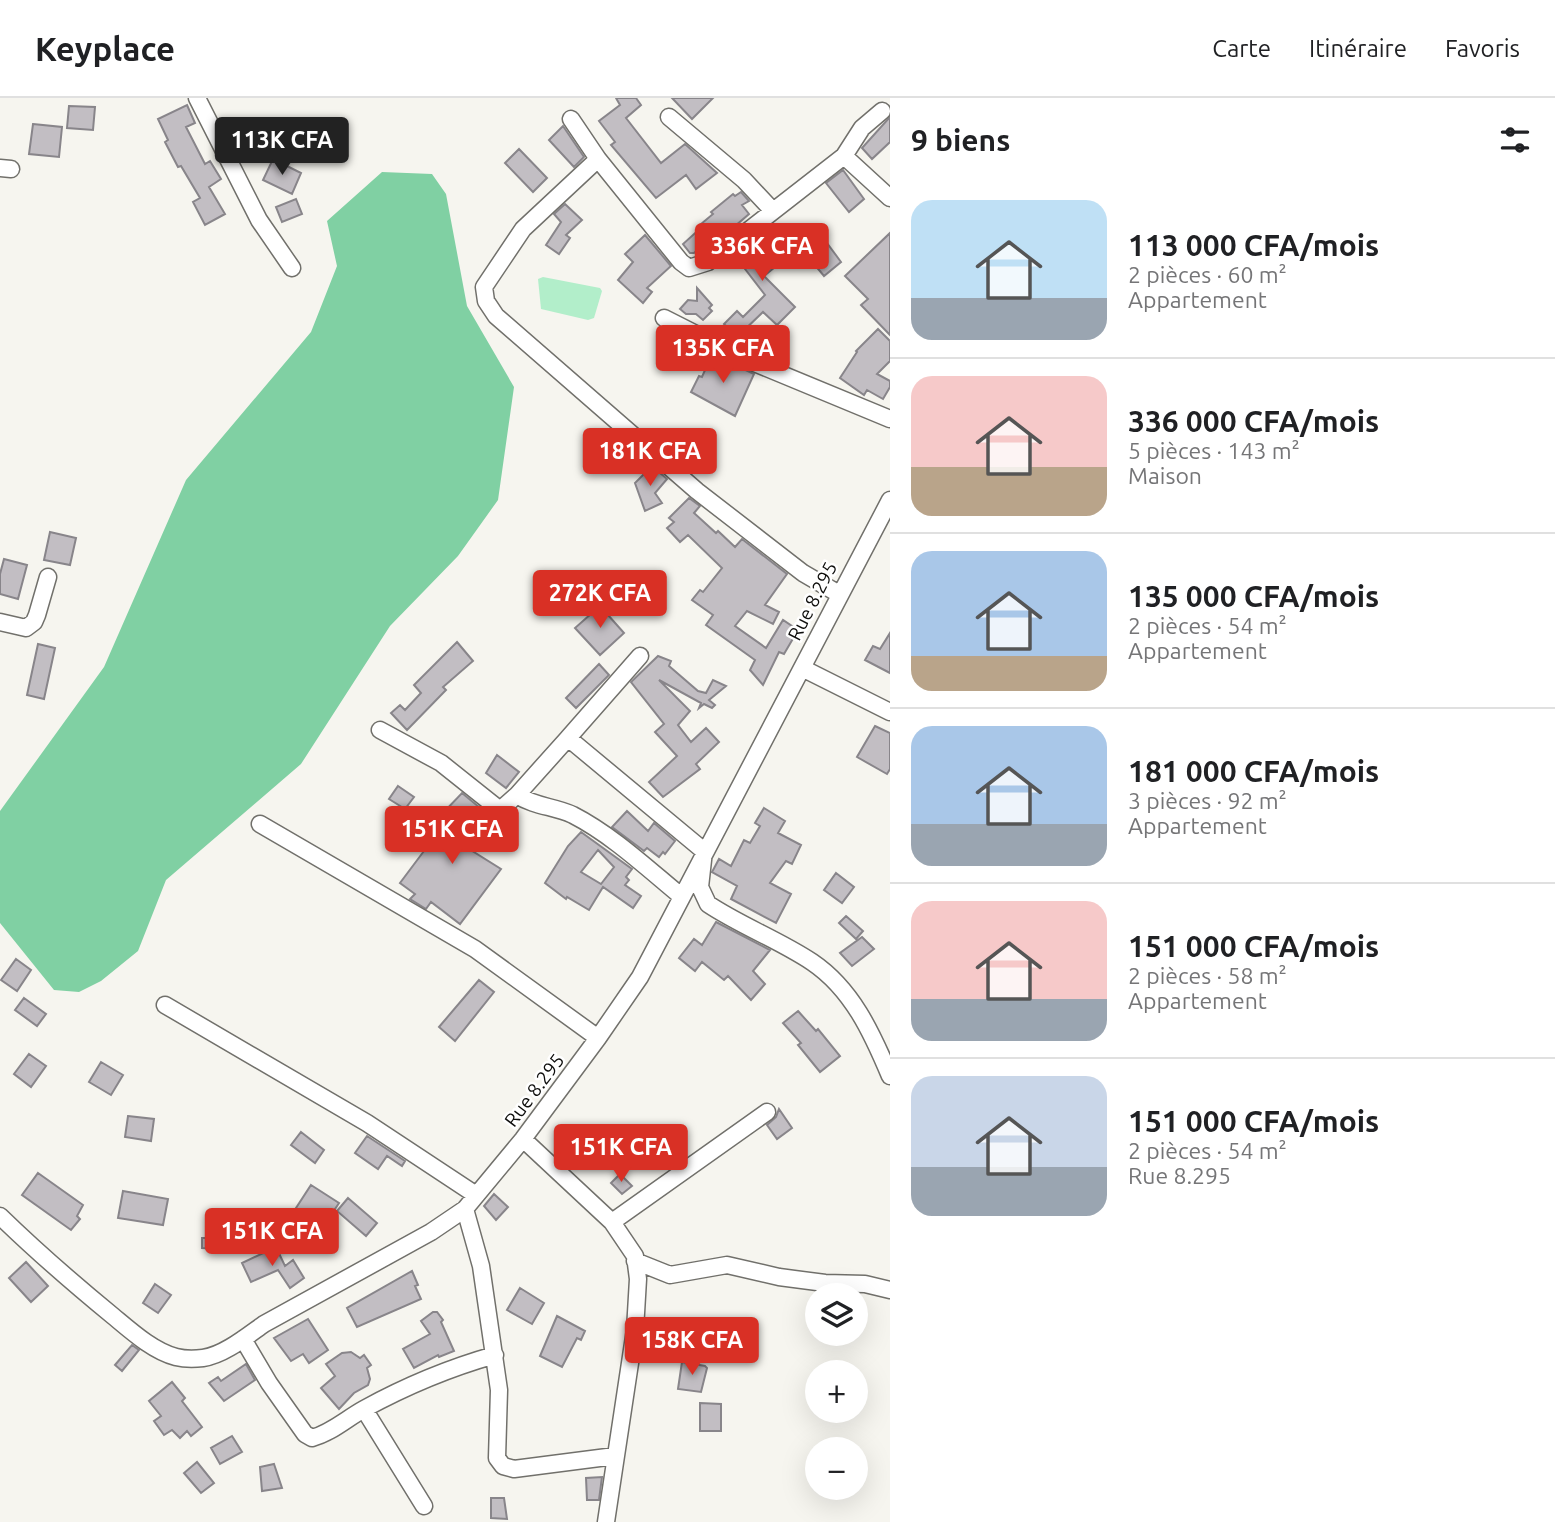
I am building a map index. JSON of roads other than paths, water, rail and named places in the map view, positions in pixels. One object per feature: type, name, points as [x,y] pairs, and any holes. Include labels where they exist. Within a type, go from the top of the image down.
[{"type":"street","points":[[197,98],[259,220],[292,268]]},
{"type":"street","points":[[570,119],[598,159],[681,262],[689,268],[708,262],[844,156],[862,128],[882,111]]},
{"type":"street","points":[[669,117],[744,180],[773,211]]},
{"type":"street","points":[[844,156],[890,198]]},
{"type":"street","points":[[598,159],[523,229],[484,288],[486,301],[496,316],[697,491],[803,573],[839,594]]},
{"type":"street","points":[[664,318],[745,359],[890,419]]},
{"type":"street","name":"Rue 8.295","points":[[2,1222],[78,1289],[141,1338],[176,1357],[205,1358],[431,1232],[465,1209],[523,1139],[640,977],[890,500]]},
{"type":"street","points":[[0,622],[26,628],[34,622],[48,577]]},
{"type":"street","points":[[380,730],[441,764],[500,810],[517,795],[640,656]]},
{"type":"street","points":[[803,668],[890,712]]},
{"type":"street","points":[[568,738],[704,851],[700,887],[708,904],[812,962],[835,981],[856,1006],[890,1076]]},
{"type":"street","points":[[517,795],[529,803],[562,810],[592,826],[681,896]]},
{"type":"street","points":[[260,824],[475,949],[598,1038]]},
{"type":"street","points":[[165,1005],[367,1123],[476,1195]]},
{"type":"street","points":[[612,1222],[767,1112]]},
{"type":"street","points":[[523,1139],[612,1222],[623,1235],[635,1261],[638,1279],[635,1330],[606,1522]]},
{"type":"street","points":[[465,1209],[481,1266],[495,1355],[499,1390],[497,1458],[503,1466],[514,1469],[615,1457]]},
{"type":"street","points":[[635,1261],[670,1275],[727,1265],[779,1277],[825,1283],[865,1284],[890,1290]]},
{"type":"street","points":[[243,1339],[269,1383],[305,1434],[312,1438],[428,1377],[495,1355]]},
{"type":"street","points":[[364,1409],[424,1506]]}]
